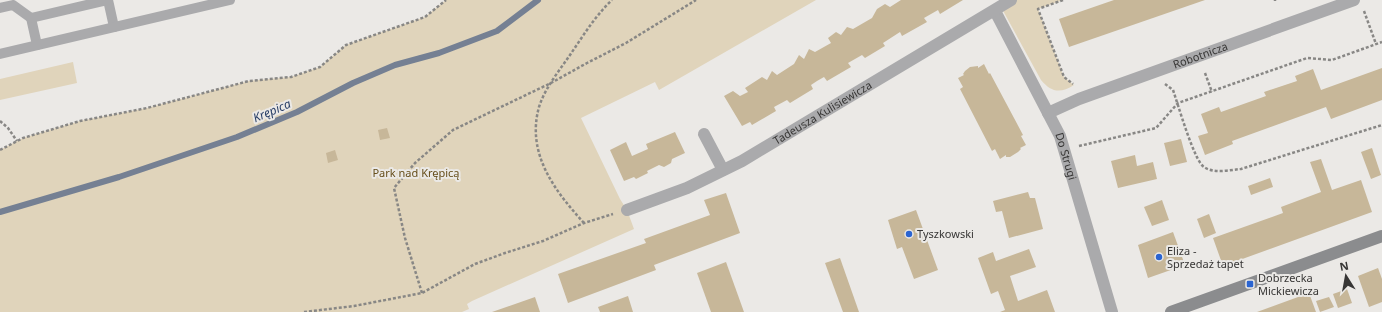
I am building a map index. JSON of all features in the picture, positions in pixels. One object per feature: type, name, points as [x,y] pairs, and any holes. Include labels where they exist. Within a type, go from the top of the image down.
[{"type":"street","name":"Tadeusza Kulisiewicza","points":[[627,210],[688,188],[748,157],[1011,0]]},
{"type":"street","name":"Robotnicza","points":[[1048,114],[1079,99],[1358,2]]},
{"type":"street","name":"Do Strugi","points":[[994,11],[1060,136],[1112,312]]},
{"type":"street","points":[[704,134],[724,170]]},
{"type":"street","points":[[1171,312],[1382,236]]},
{"type":"lane","points":[[31,18],[108,0],[114,27]]},
{"type":"lane","points":[[0,54],[230,0]]},
{"type":"lane","points":[[0,8],[13,5],[31,18],[37,45]]},
{"type":"path","points":[[0,150],[17,141],[80,121],[147,108],[249,81],[291,78],[320,67],[346,45],[425,17],[446,0]]},
{"type":"path","points":[[584,224],[552,183],[542,164],[537,145],[536,129],[539,108],[551,83],[601,11],[612,0]]},
{"type":"path","points":[[422,293],[405,238],[394,188],[415,163],[453,130],[551,83],[587,62],[626,43],[696,0]]},
{"type":"path","points":[[1063,0],[1038,9],[1064,77],[1074,85]]},
{"type":"path","points":[[1358,2],[1376,44]]},
{"type":"path","points":[[1065,150],[1156,128],[1178,103],[1307,58],[1332,60],[1382,42]]},
{"type":"path","points":[[1205,73],[1212,92]]},
{"type":"path","points":[[1163,83],[1173,90],[1196,157],[1203,167],[1216,171],[1240,170],[1382,125]]},
{"type":"path","points":[[0,121],[8,128],[17,141]]},
{"type":"path","points":[[304,312],[354,306],[422,293],[475,264],[505,252],[543,241],[584,224],[627,210]]},
{"type":"green space","name":"Park nad Krępicą","points":[[446,0],[534,0],[506,25],[538,0],[816,0],[659,90],[655,82],[581,118],[620,199],[627,210],[634,229],[472,301],[467,304],[469,309],[462,312],[0,312],[0,150],[23,138],[80,121],[147,108],[249,81],[291,77],[320,67],[346,45],[425,17]]},
{"type":"green space","points":[[1011,0],[1063,0],[1038,9],[1064,77],[1074,85],[1060,91],[1048,87],[1041,80],[1001,7]]},
{"type":"green space","points":[[73,62],[77,83],[0,100],[0,79]]},
{"type":"building","points":[[901,0],[963,0],[940,14],[938,10],[924,18],[927,22],[902,36],[900,32],[883,43],[885,46],[865,58],[862,55],[848,63],[851,67],[827,81],[824,77],[817,81],[811,85],[813,89],[790,103],[787,100],[774,107],[776,111],[752,125],[750,122],[742,126],[724,96],[733,91],[740,96],[748,92],[745,88],[762,77],[767,80],[772,71],[777,75],[794,64],[799,55],[804,59],[809,49],[815,52],[831,43],[828,38],[836,32],[841,35],[847,27],[853,29],[872,18],[877,9],[885,4],[890,7]]},
{"type":"building","points":[[1114,0],[1205,0],[1069,47],[1059,19]]},
{"type":"building","points":[[984,64],[1023,135],[1021,136],[1026,145],[1010,157],[1006,157],[1006,155],[1000,159],[995,149],[992,151],[960,89],[963,87],[958,78],[964,75],[963,74],[965,71],[970,67],[978,66],[978,68]]},
{"type":"building","points":[[1382,68],[1382,100],[1331,119],[1326,107],[1232,141],[1233,144],[1205,155],[1198,136],[1208,133],[1201,114],[1219,107],[1221,112],[1266,96],[1264,92],[1297,81],[1295,76],[1313,69],[1321,90]]},
{"type":"building","points":[[387,128],[390,138],[380,140],[378,130]]},
{"type":"building","points":[[675,132],[685,153],[672,159],[671,163],[664,167],[659,165],[636,179],[634,177],[624,181],[610,150],[626,142],[632,156],[648,149],[646,144]]},
{"type":"building","points":[[1181,139],[1187,162],[1170,166],[1164,143]]},
{"type":"building","points":[[1372,148],[1381,175],[1371,179],[1361,152]]},
{"type":"building","points":[[335,150],[338,160],[328,163],[326,153]]},
{"type":"building","points":[[1135,155],[1137,166],[1153,162],[1157,179],[1118,188],[1111,161]]},
{"type":"building","points":[[1321,159],[1332,190],[1361,180],[1372,212],[1223,266],[1213,238],[1283,213],[1281,207],[1321,192],[1310,162]]},
{"type":"building","points":[[1270,178],[1273,187],[1251,195],[1248,186]]},
{"type":"building","points":[[1028,192],[1030,198],[1035,198],[1043,229],[1009,238],[1002,211],[996,212],[993,201]]},
{"type":"building","points":[[726,193],[740,233],[654,265],[656,270],[568,303],[558,274],[646,243],[644,239],[710,215],[704,200]]},
{"type":"building","points":[[1162,200],[1169,220],[1152,226],[1144,207]]},
{"type":"building","name":"Tyszkowski","points":[[916,210],[938,270],[914,279],[902,247],[897,249],[888,220]]},
{"type":"building","points":[[1209,214],[1216,233],[1204,238],[1197,219]]},
{"type":"building","points":[[1173,232],[1185,265],[1148,278],[1138,245]]},
{"type":"building","points":[[1029,249],[1036,267],[1010,276],[1018,301],[1047,290],[1055,312],[1000,312],[1005,310],[998,291],[991,294],[978,258],[993,252],[996,261]]},
{"type":"building","points":[[840,258],[859,312],[843,312],[825,263]]},
{"type":"building","points":[[726,262],[744,312],[711,312],[697,273]]},
{"type":"building","points":[[1378,268],[1382,279],[1382,302],[1369,307],[1358,276]]},
{"type":"building","points":[[1347,289],[1352,303],[1338,308],[1333,294]]},
{"type":"building","points":[[1309,293],[1316,312],[1257,312]]},
{"type":"building","points":[[628,296],[633,312],[600,312],[598,307]]},
{"type":"building","points":[[535,297],[540,312],[492,312]]},
{"type":"building","points":[[1329,297],[1334,307],[1320,312],[1316,301]]},
{"type":"waterway","name":"Krępica","points":[[0,212],[119,177],[237,137],[297,112],[353,83],[395,65],[439,53],[497,31],[538,0]]},
{"type":"place","name":"Tyszkowski","points":[[909,234]]},
{"type":"place","name":"Eliza - Sprzedaż tapet","points":[[1159,257]]},
{"type":"place","name":"Dobrzecka Mickiewicza","points":[[1250,284]]}]
